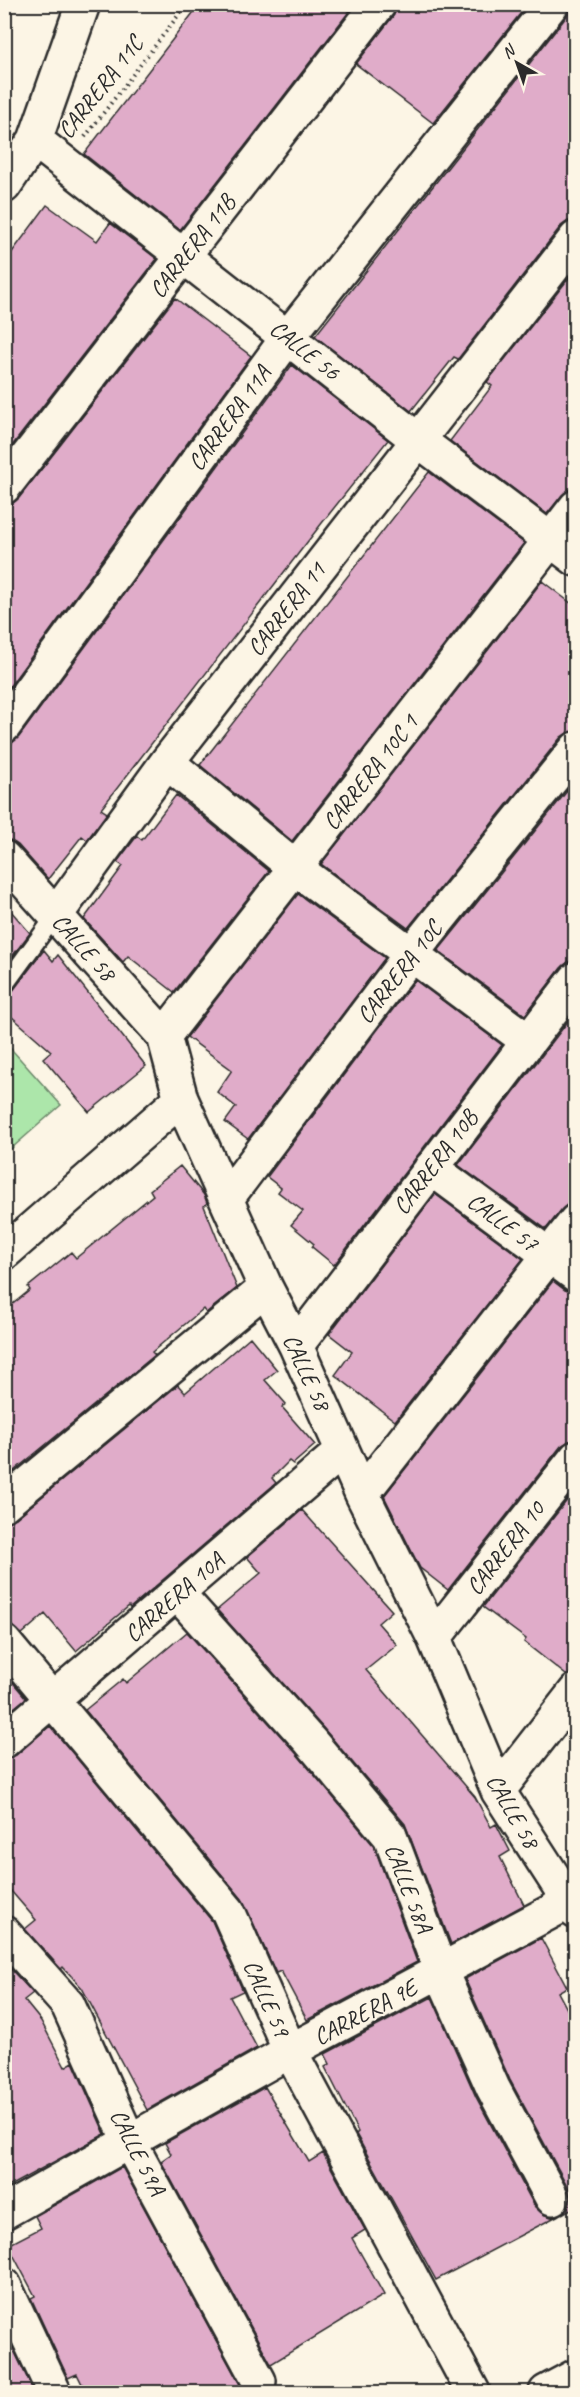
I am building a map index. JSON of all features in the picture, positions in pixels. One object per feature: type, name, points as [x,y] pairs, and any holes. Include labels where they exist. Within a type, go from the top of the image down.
[{"type":"street","points":[[4,186],[34,140],[83,4]]},
{"type":"street","name":"CARRERA 11B","points":[[4,488],[380,4]]},
{"type":"street","name":"CARRERA 11A","points":[[4,726],[288,337],[552,4]]},
{"type":"street","name":"CALLE 56","points":[[34,140],[418,440],[563,549]]},
{"type":"street","name":"CARRERA 11","points":[[56,916],[167,762],[576,238]]},
{"type":"street","name":"CARRERA 10C 1","points":[[164,1036],[295,868],[563,549],[576,507]]},
{"type":"street","name":"CARRERA 10C","points":[[227,1198],[411,954],[576,749]]},
{"type":"street","points":[[167,762],[295,868],[528,1041]]},
{"type":"street","name":"CALLE 58","points":[[4,858],[164,1036],[181,1099],[362,1494],[434,1638],[498,1791],[572,1907]]},
{"type":"street","name":"CARRERA 10B","points":[[296,1346],[576,979]]},
{"type":"street","points":[[4,1253],[181,1099]]},
{"type":"street","name":"CALLE 57","points":[[431,1168],[576,1275]]},
{"type":"street","points":[[362,1494],[576,1221]]},
{"type":"street","points":[[4,1504],[266,1288]]},
{"type":"street","name":"CARRERA 10A","points":[[4,1741],[342,1451]]},
{"type":"street","name":"CARRERA 10","points":[[434,1638],[576,1458]]},
{"type":"street","name":"CALLE 58A","points":[[178,1594],[310,1741],[390,1836],[441,1972],[493,2088],[552,2198]]},
{"type":"street","name":"CALLE 59","points":[[4,1642],[228,1911],[290,2051],[473,2392]]},
{"type":"street","points":[[498,1791],[576,1691]]},
{"type":"street","name":"CARRERA 9E","points":[[4,2212],[290,2051],[572,1907]]},
{"type":"street","name":"CALLE 59A","points":[[4,1933],[68,2005],[129,2141],[259,2381]]},
{"type":"street","points":[[4,2285],[54,2392]]},
{"type":"street","points":[[546,2392],[576,2376]]},
{"type":"lane","name":"CARRERA 11","points":[[4,986],[56,916]]},
{"type":"path","name":"CARRERA 11C","points":[[64,164],[187,4]]},
{"type":"green space","points":[[4,1041],[61,1105],[5,1154],[4,1154]]},
{"type":"building","points":[[200,4],[355,4],[180,230],[84,154]]},
{"type":"building","points":[[397,4],[528,4],[433,123],[356,64],[394,15]]},
{"type":"building","points":[[570,4],[576,4],[576,220],[568,221],[561,226],[458,359],[454,357],[411,411],[315,336],[567,16]]},
{"type":"building","points":[[47,205],[97,241],[110,223],[157,259],[4,456],[4,263]]},
{"type":"building","points":[[576,269],[576,489],[568,490],[562,495],[547,514],[450,441],[492,386],[487,382]]},
{"type":"building","points":[[175,298],[251,356],[4,694],[4,505],[12,504],[19,498]]},
{"type":"building","points":[[292,365],[388,440],[101,809],[107,813],[87,840],[82,836],[48,879],[18,845],[10,840],[4,840],[4,744],[12,743],[19,737]]},
{"type":"building","points":[[429,472],[524,543],[292,841],[200,765]]},
{"type":"building","points":[[542,581],[576,607],[576,731],[561,737],[408,928],[321,864]]},
{"type":"building","points":[[576,780],[576,961],[568,962],[561,968],[525,1015],[438,951]]},
{"type":"building","points":[[176,795],[269,871],[174,992],[128,956],[123,962],[84,919],[123,866],[117,862],[137,836],[142,840]]},
{"type":"building","points":[[298,894],[385,958],[248,1139],[225,1122],[236,1107],[217,1092],[232,1070],[187,1037]]},
{"type":"building","points":[[4,903],[30,933],[4,967]]},
{"type":"building","points":[[44,950],[53,961],[58,955],[146,1066],[89,1112],[43,1058],[51,1051],[4,1010],[4,996],[12,992]]},
{"type":"building","points":[[415,980],[502,1045],[334,1265],[312,1247],[314,1244],[291,1225],[303,1211],[278,1192],[281,1188],[267,1177]]},
{"type":"building","points":[[576,1011],[576,1203],[568,1204],[562,1209],[546,1229],[458,1165]]},
{"type":"building","points":[[180,1166],[204,1195],[207,1203],[204,1206],[237,1288],[206,1313],[203,1309],[152,1352],[155,1355],[4,1479],[4,1311],[30,1290],[28,1287],[71,1252],[76,1258],[153,1195],[150,1190]]},
{"type":"building","points":[[435,1194],[523,1259],[395,1421],[335,1375],[352,1352],[329,1334]]},
{"type":"building","points":[[553,1281],[565,1290],[576,1293],[576,1440],[561,1446],[448,1590],[420,1568],[384,1496]]},
{"type":"building","points":[[250,1337],[277,1370],[265,1380],[286,1404],[282,1407],[315,1445],[293,1464],[289,1461],[272,1478],[276,1483],[130,1608],[129,1606],[76,1651],[45,1614],[22,1634],[11,1625],[4,1624],[4,1522],[16,1518],[178,1385],[185,1393]]},
{"type":"building","points":[[576,1489],[576,1673],[566,1675],[524,1642],[526,1639],[483,1607]]},
{"type":"building","points":[[302,1510],[392,1611],[378,1623],[397,1645],[366,1670],[475,1797],[491,1827],[496,1824],[510,1851],[500,1857],[524,1905],[451,1944],[405,1824],[324,1729],[217,1610],[261,1573],[247,1557]]},
{"type":"building","points":[[187,1632],[296,1753],[374,1846],[417,1962],[307,2020],[281,1971],[276,1973],[242,1899],[85,1710],[123,1679],[126,1683]]},
{"type":"building","points":[[4,1672],[26,1698],[4,1716]]},
{"type":"building","points":[[50,1726],[212,1921],[243,1991],[230,1997],[257,2048],[147,2110],[82,1988],[63,1967],[61,1969],[25,1929],[36,1920],[4,1883],[4,1759],[16,1755]]},
{"type":"building","points":[[541,1938],[567,1987],[558,1992],[576,2026],[576,2206],[562,2214],[571,2199],[569,2189],[510,2080],[465,1979]]},
{"type":"building","points":[[4,1962],[33,1993],[24,2000],[41,2021],[65,2067],[73,2062],[105,2134],[4,2189]]},
{"type":"building","points":[[432,1997],[476,2097],[535,2207],[551,2217],[559,2215],[436,2280],[356,2134],[358,2132],[325,2067],[330,2064],[325,2054]]},
{"type":"building","points":[[265,2087],[309,2162],[323,2153],[365,2230],[352,2238],[384,2295],[271,2364],[161,2161],[171,2154],[165,2143]]},
{"type":"building","points":[[122,2167],[245,2392],[86,2392],[77,2374],[68,2378],[31,2298],[35,2296],[8,2245],[41,2228],[35,2216]]},
{"type":"building","points":[[4,2330],[34,2392],[4,2392]]}]
